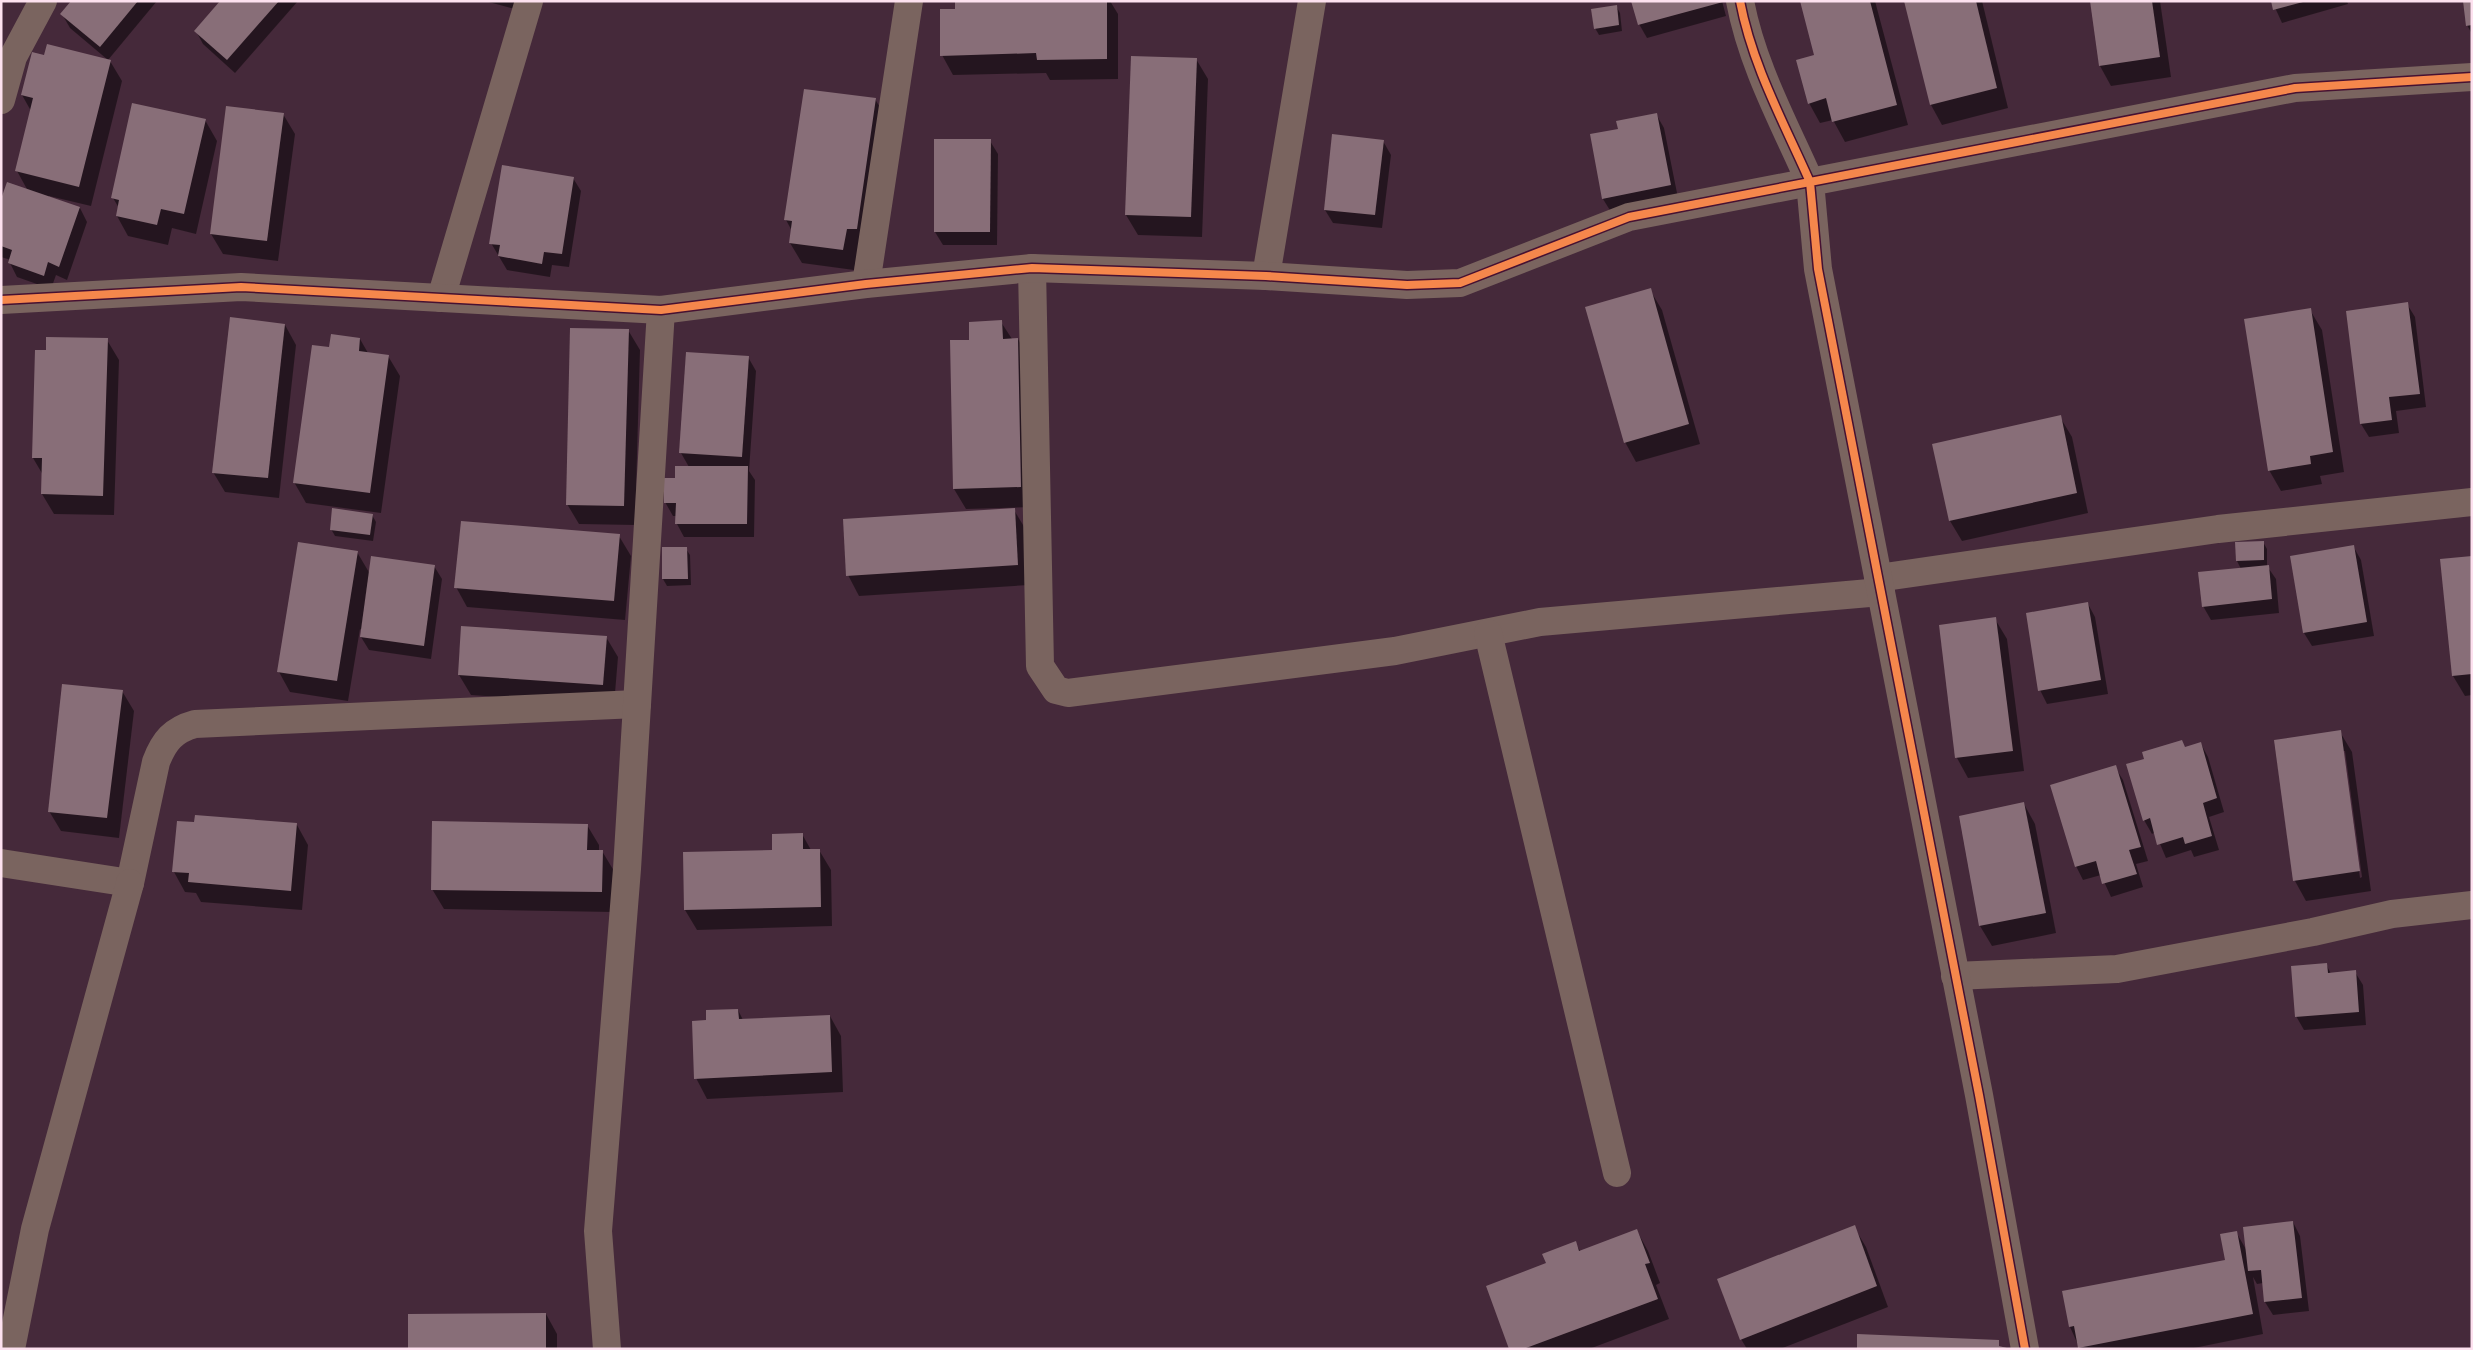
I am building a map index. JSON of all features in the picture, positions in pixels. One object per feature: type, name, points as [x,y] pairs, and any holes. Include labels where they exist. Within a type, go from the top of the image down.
[{"type":"street","points":[[1,100],[13,57],[43,1]]},
{"type":"street","points":[[441,298],[529,1]]},
{"type":"street","points":[[866,284],[909,1]]},
{"type":"street","points":[[1266,276],[1312,1]]},
{"type":"street","points":[[1740,1],[1745,28],[1759,68],[1810,182],[1818,269],[2025,1349]]},
{"type":"street","points":[[1,300],[241,287],[661,310],[866,284],[1032,268],[1266,276],[1407,285],[1460,283],[1630,217],[2295,88],[2472,77]]},
{"type":"street","points":[[1032,268],[1040,666],[1056,690],[1068,693],[1395,651],[1540,622],[1879,585],[2218,529],[2472,502]]},
{"type":"street","points":[[607,1349],[598,1231],[627,869],[661,310]]},
{"type":"street","points":[[1488,632],[1617,1173]]},
{"type":"street","points":[[11,1349],[35,1229],[130,883],[156,762],[162,745],[172,734],[184,727],[205,724],[638,704]]},
{"type":"street","points":[[1,863],[130,883]]},
{"type":"street","points":[[1955,976],[2117,970],[2392,914],[2472,904]]},
{"type":"building","points":[[71,1],[138,1],[100,47],[60,14]]},
{"type":"building","points":[[220,1],[279,1],[227,60],[194,31]]},
{"type":"building","points":[[955,1],[1107,1],[1107,59],[1037,60],[1036,53],[940,56],[940,9],[955,9]]},
{"type":"building","points":[[1631,1],[1723,1],[1723,2],[1638,25]]},
{"type":"building","points":[[1800,1],[1870,1],[1897,105],[1832,122],[1826,98],[1808,104],[1796,60],[1814,55]]},
{"type":"building","points":[[1904,1],[1976,1],[1997,88],[1930,105]]},
{"type":"building","points":[[2090,1],[2152,1],[2160,57],[2099,66]]},
{"type":"building","points":[[2271,1],[2303,1],[2303,2],[2273,10]]},
{"type":"building","points":[[2463,1],[2472,1],[2472,25],[2466,26]]},
{"type":"building","points":[[1617,5],[1619,25],[1594,29],[1591,9]]},
{"type":"building","points":[[47,44],[111,60],[79,187],[15,171],[33,98],[21,95],[32,52],[44,55]]},
{"type":"building","points":[[1131,56],[1197,58],[1191,217],[1125,215]]},
{"type":"building","points":[[804,89],[876,98],[857,229],[847,229],[843,250],[789,243],[792,221],[784,220]]},
{"type":"building","points":[[132,103],[206,119],[184,214],[161,209],[157,225],[116,216],[119,200],[111,198]]},
{"type":"building","points":[[226,106],[284,113],[267,241],[210,234]]},
{"type":"building","points":[[1657,113],[1671,185],[1602,199],[1590,134],[1618,129],[1616,121]]},
{"type":"building","points":[[1332,134],[1384,140],[1375,215],[1324,210]]},
{"type":"building","points":[[934,139],[991,139],[990,232],[934,232]]},
{"type":"building","points":[[502,165],[574,177],[562,254],[544,252],[542,264],[498,256],[500,245],[489,244]]},
{"type":"building","points":[[7,182],[80,207],[59,267],[48,262],[44,276],[8,263],[12,250],[1,246],[1,199]]},
{"type":"building","points":[[1651,288],[1689,424],[1624,443],[1585,307]]},
{"type":"building","points":[[2408,302],[2420,394],[2389,397],[2392,420],[2360,424],[2346,311]]},
{"type":"building","points":[[2311,308],[2333,452],[2310,456],[2311,464],[2268,471],[2244,319]]},
{"type":"building","points":[[230,317],[285,324],[268,478],[212,473]]},
{"type":"building","points":[[1002,320],[1003,339],[1018,338],[1021,487],[953,489],[950,340],[969,340],[969,322]]},
{"type":"building","points":[[570,328],[629,329],[624,506],[566,505]]},
{"type":"building","points":[[331,334],[360,338],[359,351],[389,355],[370,493],[293,483],[312,345],[329,347]]},
{"type":"building","points":[[46,337],[108,338],[103,496],[41,494],[42,458],[32,458],[35,350],[46,350]]},
{"type":"building","points":[[686,352],[749,356],[742,457],[679,453]]},
{"type":"building","points":[[2061,415],[2077,493],[1949,521],[1932,444]]},
{"type":"building","points":[[675,466],[748,466],[747,524],[675,524],[676,503],[664,503],[664,478],[675,478]]},
{"type":"building","points":[[332,508],[373,514],[370,535],[330,530]]},
{"type":"building","points":[[1015,508],[1018,565],[846,576],[843,519]]},
{"type":"building","points":[[461,521],[620,534],[614,601],[454,588]]},
{"type":"building","points":[[2264,541],[2264,560],[2236,561],[2235,542]]},
{"type":"building","points":[[298,542],[358,551],[337,681],[277,672]]},
{"type":"building","points":[[2354,545],[2367,622],[2303,633],[2290,556]]},
{"type":"building","points":[[662,547],[687,547],[688,579],[662,579]]},
{"type":"building","points":[[371,556],[435,565],[424,646],[360,637]]},
{"type":"building","points":[[2472,556],[2472,674],[2452,676],[2440,559]]},
{"type":"building","points":[[2269,565],[2272,599],[2202,607],[2198,572]]},
{"type":"building","points":[[2088,602],[2101,680],[2038,691],[2026,613]]},
{"type":"building","points":[[1996,617],[2013,751],[1955,758],[1939,625]]},
{"type":"building","points":[[461,626],[607,636],[603,685],[458,675]]},
{"type":"building","points":[[62,684],[123,690],[107,818],[48,812]]},
{"type":"building","points":[[2341,730],[2360,871],[2293,881],[2274,740]]},
{"type":"building","points":[[2182,740],[2185,747],[2201,742],[2217,798],[2203,803],[2212,836],[2185,844],[2183,837],[2157,845],[2150,818],[2143,821],[2126,764],[2144,759],[2142,752]]},
{"type":"building","points":[[2116,765],[2141,847],[2129,850],[2137,874],[2102,884],[2096,861],[2075,867],[2050,785]]},
{"type":"building","points":[[2024,802],[2046,913],[1979,926],[1959,816]]},
{"type":"building","points":[[195,815],[297,823],[291,891],[188,882],[189,873],[172,872],[177,821],[194,822]]},
{"type":"building","points":[[432,821],[588,824],[587,850],[603,850],[602,892],[431,890]]},
{"type":"building","points":[[803,833],[803,849],[820,849],[821,907],[684,910],[683,852],[772,850],[772,834]]},
{"type":"building","points":[[2327,963],[2328,973],[2356,970],[2359,1012],[2295,1017],[2291,966]]},
{"type":"building","points":[[738,1009],[739,1019],[830,1015],[832,1072],[694,1079],[692,1021],[706,1020],[706,1010]]},
{"type":"building","points":[[2293,1221],[2302,1298],[2264,1302],[2261,1270],[2248,1271],[2243,1227]]},
{"type":"building","points":[[1855,1225],[1877,1286],[1740,1340],[1717,1279]]},
{"type":"building","points":[[1637,1229],[1650,1263],[1645,1264],[1658,1299],[1523,1349],[1509,1349],[1486,1286],[1546,1263],[1542,1254],[1576,1241],[1579,1251]]},
{"type":"building","points":[[2237,1231],[2253,1314],[2078,1348],[2074,1326],[2069,1327],[2062,1291],[2225,1260],[2220,1234]]},
{"type":"building","points":[[546,1313],[546,1349],[408,1349],[408,1314]]},
{"type":"building","points":[[1857,1334],[1999,1340],[1999,1346],[2011,1349],[1857,1349]]},
{"type":"cycle path","points":[[1,300],[241,287],[661,310],[866,284],[1032,268],[1266,276],[1407,285],[1460,283],[1629,217],[1810,182],[1752,48],[1740,1]]},
{"type":"cycle path","points":[[2025,1349],[1979,1095],[1818,269],[1810,182],[2295,88],[2472,77]]}]
